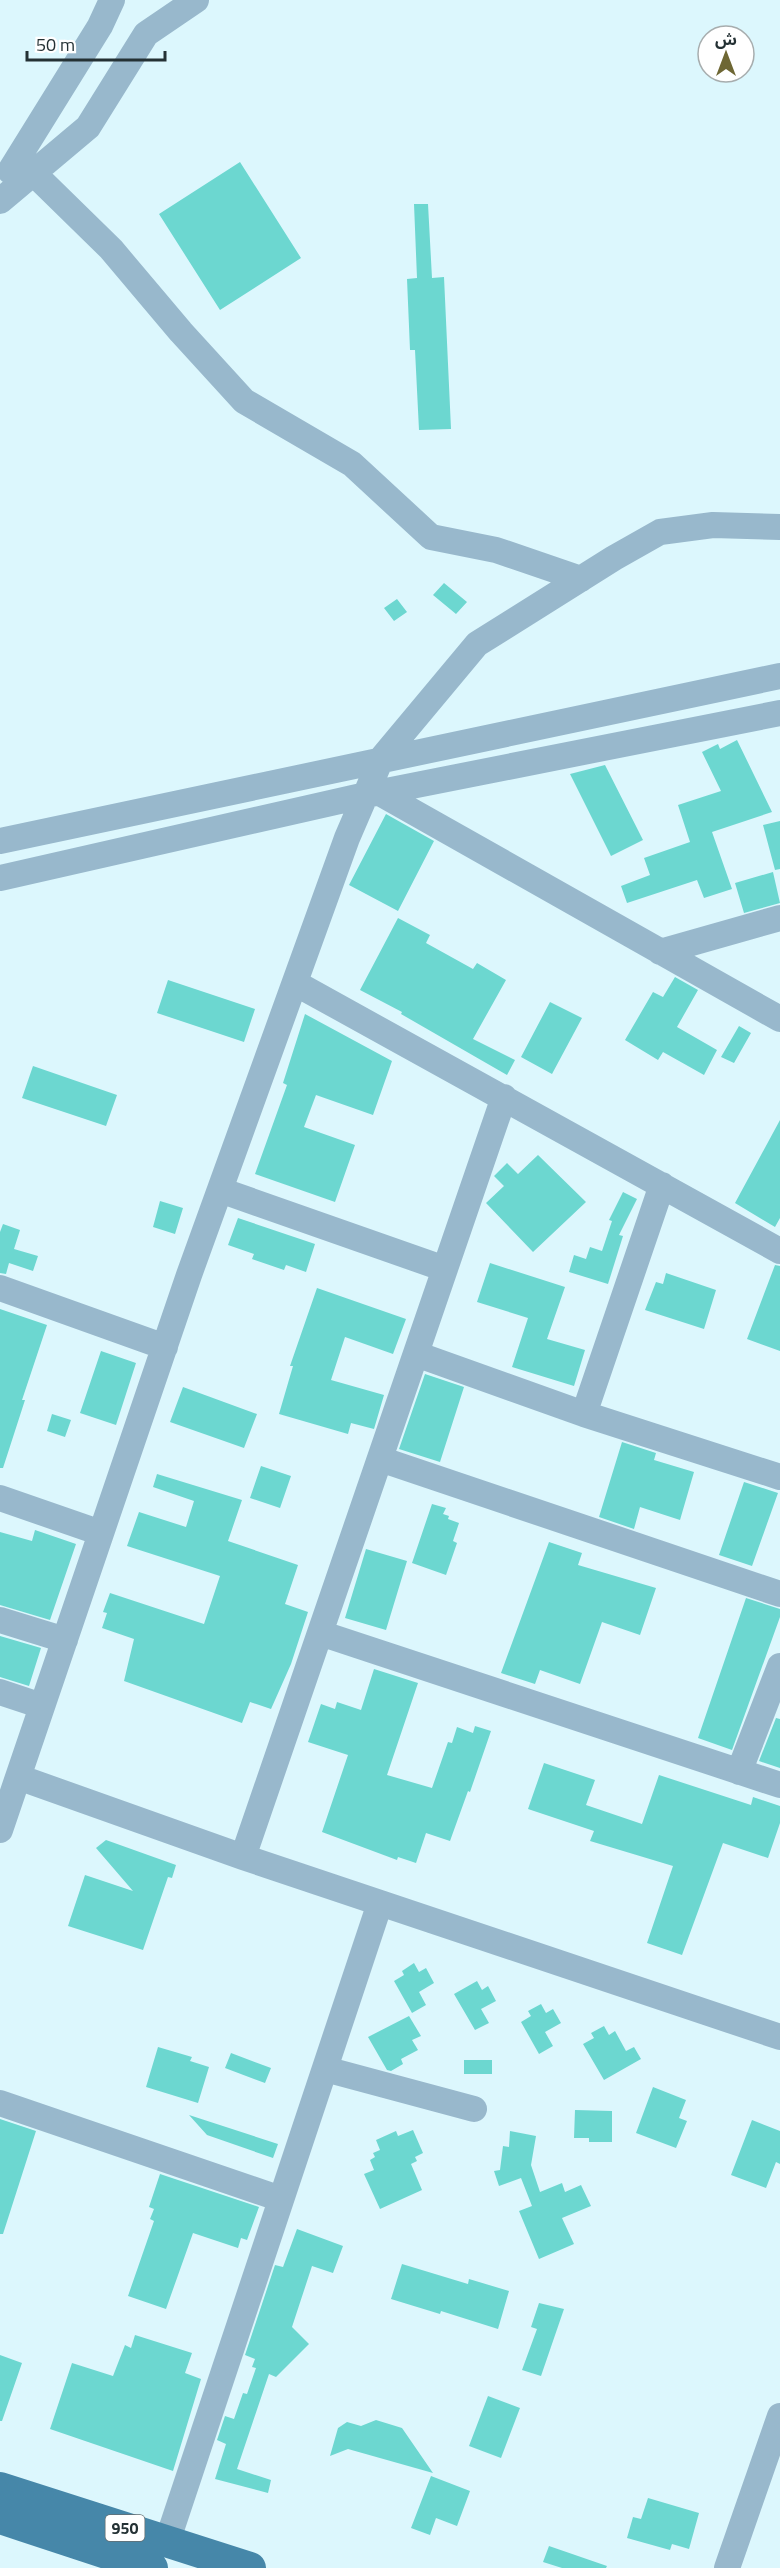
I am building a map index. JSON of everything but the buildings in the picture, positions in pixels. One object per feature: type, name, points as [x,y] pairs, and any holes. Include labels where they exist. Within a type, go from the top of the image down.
[{"type":"main road","name":"950","points":[[0,2488],[160,2555]]},
{"type":"main road","name":"950","points":[[0,2518],[160,2555],[250,2568]]},
{"type":"street","points":[[0,201],[26,166],[112,0]]},
{"type":"street","points":[[0,187],[26,166],[88,127],[146,34],[196,0]]},
{"type":"street","points":[[26,166],[111,249],[181,332],[244,401],[352,464],[431,537],[496,550],[581,579]]},
{"type":"street","points":[[2,1818],[220,1190],[347,838],[372,794],[381,759],[477,644],[660,532],[712,525],[780,527]]},
{"type":"street","points":[[0,841],[780,676]]},
{"type":"street","points":[[0,878],[372,794],[780,713]]},
{"type":"street","points":[[372,794],[780,1019]]},
{"type":"street","points":[[660,952],[780,918]]},
{"type":"street","points":[[295,983],[780,1251]]},
{"type":"street","points":[[243,1857],[504,1097]]},
{"type":"street","points":[[584,1414],[662,1185]]},
{"type":"street","points":[[220,1190],[445,1269]]},
{"type":"street","points":[[0,1288],[165,1347]]},
{"type":"street","points":[[416,1354],[584,1414],[780,1477]]},
{"type":"street","points":[[380,1459],[780,1594]]},
{"type":"street","points":[[0,1498],[101,1533]]},
{"type":"street","points":[[0,1620],[65,1640]]},
{"type":"street","points":[[320,1633],[780,1785]]},
{"type":"street","points":[[739,1772],[780,1666]]},
{"type":"street","points":[[0,1692],[42,1706]]},
{"type":"street","points":[[18,1777],[243,1857],[780,2037]]},
{"type":"street","points":[[160,2555],[380,1903]]},
{"type":"street","points":[[325,2069],[474,2109]]},
{"type":"street","points":[[0,2103],[282,2199]]},
{"type":"street","points":[[727,2568],[780,2416]]}]
